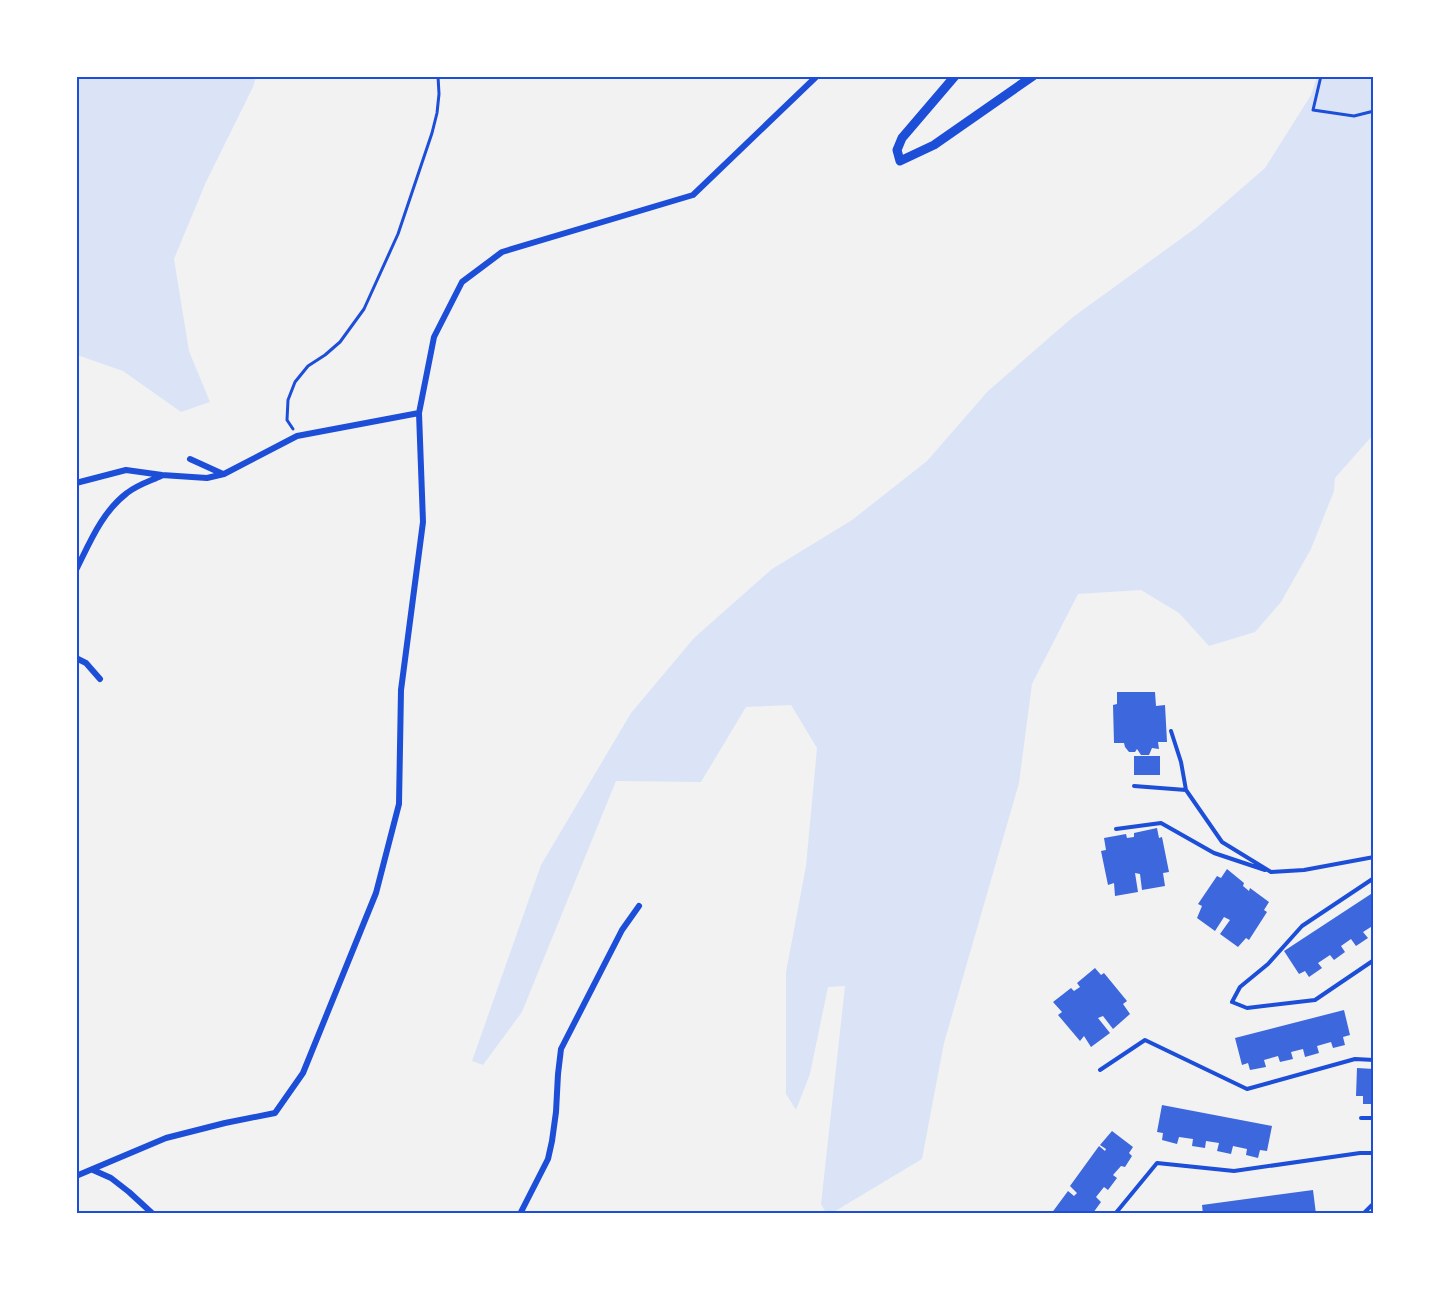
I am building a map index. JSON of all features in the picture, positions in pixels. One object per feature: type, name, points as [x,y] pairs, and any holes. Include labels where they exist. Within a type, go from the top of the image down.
[{"type":"street","points":[[76,1176],[166,1138],[274,1113],[303,1073],[376,893],[399,804],[401,690],[423,522],[419,412],[434,337],[462,282],[502,252],[693,195],[817,76]]},
{"type":"street","points":[[955,76],[902,138],[897,150],[900,161],[934,145],[1033,76]]},
{"type":"street","points":[[76,483],[126,470],[207,478],[224,474],[297,436],[419,412]]},
{"type":"street","points":[[190,459],[224,474]]},
{"type":"street","points":[[76,570],[101,521],[113,505],[129,491],[162,475]]},
{"type":"street","points":[[76,658],[86,663],[100,679]]},
{"type":"street","points":[[520,1214],[548,1159],[556,1112],[561,1049],[622,930],[639,906]]},
{"type":"street","points":[[93,1170],[111,1178],[153,1214]]},
{"type":"lane","points":[[1171,731],[1181,762],[1186,790],[1222,842],[1271,872]]},
{"type":"lane","points":[[1134,786],[1186,790]]},
{"type":"lane","points":[[1116,829],[1161,822],[1214,854],[1271,872],[1304,870],[1374,857]]},
{"type":"lane","points":[[1374,878],[1302,926],[1268,964],[1240,987],[1232,1002],[1247,1008],[1315,1000],[1374,960]]},
{"type":"lane","points":[[1100,1070],[1145,1040],[1247,1089],[1355,1059],[1374,1060]]},
{"type":"lane","points":[[1361,1118],[1374,1118]]},
{"type":"lane","points":[[1115,1214],[1157,1163],[1234,1171],[1374,1153]]},
{"type":"lane","points":[[1363,1214],[1374,1203]]},
{"type":"path","points":[[297,436],[287,420],[288,400],[295,382],[308,366],[340,342],[364,309],[374,290],[398,234],[432,133],[437,113],[438,76]]},
{"type":"path","points":[[1321,76],[1313,111],[1354,116],[1374,111]]},
{"type":"shaded area","points":[[77,76],[256,77],[206,182],[174,259],[189,351],[210,402],[181,412],[123,371],[77,355]]},
{"type":"shaded area","points":[[1317,77],[1373,77],[1373,435],[1335,478],[1334,491],[1311,549],[1281,602],[1255,632],[1209,646],[1179,613],[1141,590],[1078,594],[1032,684],[1019,783],[944,1043],[922,1159],[832,1213],[826,1213],[821,1204],[845,986],[828,987],[810,1074],[796,1110],[786,1094],[786,972],[806,866],[817,748],[791,705],[746,707],[701,782],[616,781],[522,1012],[483,1065],[472,1061],[541,865],[631,713],[694,638],[772,569],[852,520],[927,461],[988,391],[1073,317],[1197,227],[1265,168],[1311,95]]},
{"type":"building","points":[[1117,692],[1155,692],[1156,706],[1165,705],[1167,742],[1158,742],[1159,749],[1152,748],[1149,755],[1141,755],[1137,749],[1135,752],[1129,752],[1124,743],[1114,743],[1113,705],[1117,704]]},
{"type":"building","points":[[1134,756],[1160,756],[1160,775],[1134,775]]},
{"type":"building","points":[[1157,828],[1159,838],[1162,837],[1169,872],[1163,873],[1165,886],[1142,890],[1140,874],[1135,873],[1138,892],[1115,896],[1114,883],[1108,885],[1101,851],[1106,850],[1104,838],[1126,834],[1127,838],[1134,837],[1134,833]]},
{"type":"building","points":[[1227,869],[1244,883],[1243,886],[1249,891],[1250,888],[1269,902],[1264,910],[1267,912],[1249,940],[1246,938],[1238,947],[1220,934],[1230,920],[1224,917],[1215,931],[1197,918],[1202,906],[1198,904],[1217,876],[1221,878]]},
{"type":"building","points":[[1374,892],[1374,925],[1363,932],[1368,938],[1356,946],[1351,939],[1341,946],[1345,952],[1334,960],[1330,955],[1318,963],[1322,968],[1309,977],[1305,971],[1299,974],[1284,951]]},
{"type":"building","points":[[1095,968],[1101,975],[1104,973],[1127,1001],[1123,1004],[1130,1014],[1113,1029],[1103,1016],[1098,1018],[1110,1033],[1091,1047],[1084,1036],[1080,1041],[1058,1015],[1062,1012],[1053,1002],[1071,988],[1074,991],[1080,987],[1077,983]]},
{"type":"building","points":[[1344,1010],[1350,1035],[1343,1037],[1345,1045],[1333,1048],[1331,1042],[1317,1046],[1319,1053],[1305,1057],[1303,1049],[1291,1052],[1293,1059],[1280,1062],[1278,1056],[1264,1060],[1266,1067],[1250,1070],[1248,1063],[1242,1065],[1235,1038]]},
{"type":"building","points":[[1357,1068],[1374,1069],[1374,1104],[1363,1104],[1363,1096],[1356,1096]]},
{"type":"building","points":[[1162,1105],[1272,1126],[1267,1151],[1260,1150],[1258,1158],[1246,1155],[1247,1149],[1233,1146],[1231,1154],[1217,1151],[1219,1143],[1206,1141],[1205,1148],[1192,1146],[1193,1139],[1179,1137],[1177,1144],[1162,1140],[1163,1133],[1157,1132]]},
{"type":"building","points":[[1112,1131],[1133,1147],[1129,1153],[1132,1156],[1125,1167],[1121,1166],[1113,1175],[1117,1178],[1108,1190],[1104,1187],[1096,1197],[1101,1202],[1093,1213],[1089,1211],[1087,1214],[1051,1214],[1068,1191],[1074,1196],[1077,1193],[1070,1186],[1099,1146],[1105,1151],[1106,1149],[1100,1145]]},
{"type":"building","points":[[1313,1190],[1316,1214],[1203,1214],[1202,1205]]}]
